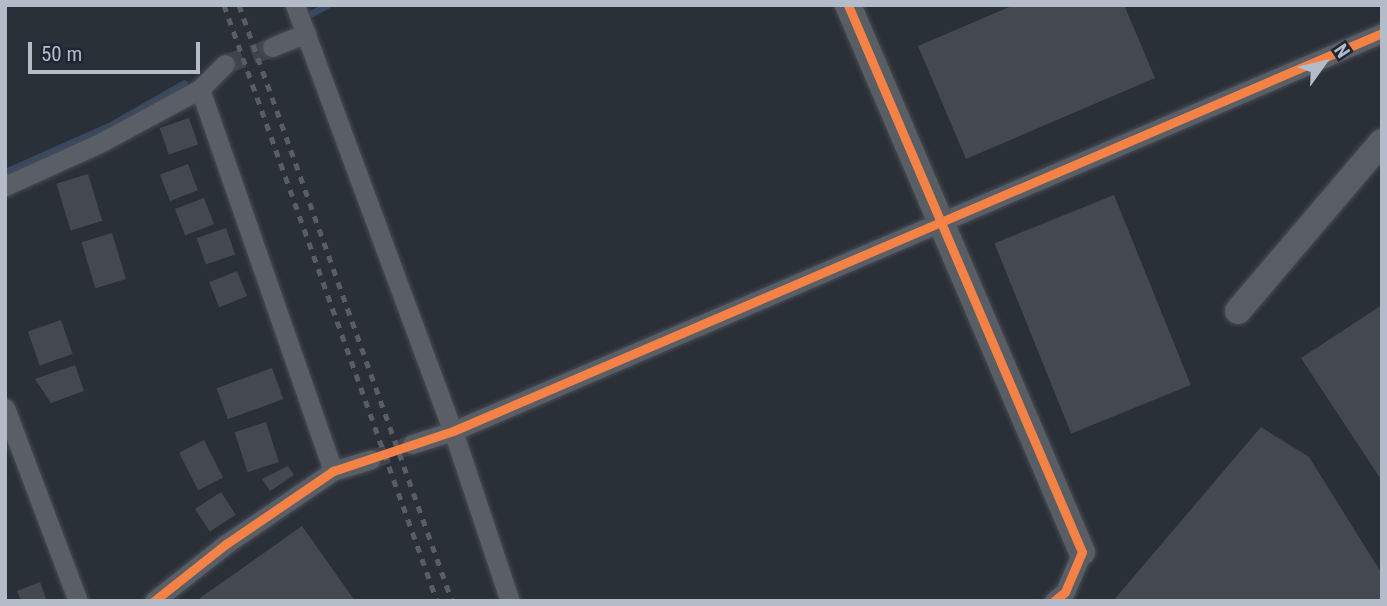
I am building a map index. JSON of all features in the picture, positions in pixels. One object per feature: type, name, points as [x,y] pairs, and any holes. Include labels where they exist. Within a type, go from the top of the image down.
[{"type":"street","points":[[295,5],[453,431],[510,601]]},
{"type":"street","points":[[848,5],[943,221],[1082,552],[1065,592],[1054,601]]},
{"type":"street","points":[[272,47],[306,33]]},
{"type":"street","points":[[412,443],[453,431],[1382,33]]},
{"type":"street","points":[[5,186],[200,89],[225,64]]},
{"type":"street","points":[[200,89],[333,471]]},
{"type":"street","points":[[1238,311],[1382,142]]},
{"type":"street","points":[[5,408],[78,601]]},
{"type":"street","points":[[154,601],[226,544],[333,471],[370,460]]},
{"type":"building","points":[[1014,5],[1124,5],[1155,78],[966,159],[918,46]]},
{"type":"building","points":[[189,118],[198,144],[169,155],[160,128]]},
{"type":"building","points":[[188,164],[198,190],[170,201],[160,175]]},
{"type":"building","points":[[88,174],[102,221],[71,231],[56,184]]},
{"type":"building","points":[[1114,195],[1191,385],[1071,433],[994,243]]},
{"type":"building","points":[[204,198],[214,224],[185,235],[175,209]]},
{"type":"building","points":[[226,228],[235,254],[206,265],[197,238]]},
{"type":"building","points":[[112,233],[126,279],[95,288],[81,242]]},
{"type":"building","points":[[237,271],[247,296],[219,307],[209,282]]},
{"type":"building","points":[[1382,305],[1382,481],[1301,358]]},
{"type":"building","points":[[61,320],[73,354],[40,365],[28,331]]},
{"type":"building","points":[[75,365],[84,391],[51,403],[35,379]]},
{"type":"building","points":[[272,368],[283,399],[228,419],[217,388]]},
{"type":"building","points":[[266,422],[279,462],[248,472],[235,432]]},
{"type":"building","points":[[1261,427],[1309,457],[1382,574],[1382,601],[1113,601]]},
{"type":"building","points":[[204,440],[223,477],[198,490],[179,453]]},
{"type":"building","points":[[288,466],[294,475],[270,491],[262,479]]},
{"type":"building","points":[[221,492],[236,515],[210,532],[195,509]]},
{"type":"building","points":[[302,526],[355,601],[202,601],[200,598]]},
{"type":"building","points":[[40,582],[47,601],[21,601],[17,591]]},
{"type":"waterway","points":[[312,13],[327,5]]},
{"type":"waterway","points":[[5,172],[109,126],[184,83]]},
{"type":"tunnel","points":[[225,64],[272,47]]},
{"type":"tunnel","points":[[370,460],[412,444]]},
{"type":"railway","points":[[224,5],[437,601]]},
{"type":"railway","points":[[239,5],[452,601]]},
{"type":"cycle path","points":[[848,5],[1082,552],[1065,592],[1054,601]]},
{"type":"cycle path","points":[[154,601],[226,544],[333,471],[453,431],[1382,33]]}]
